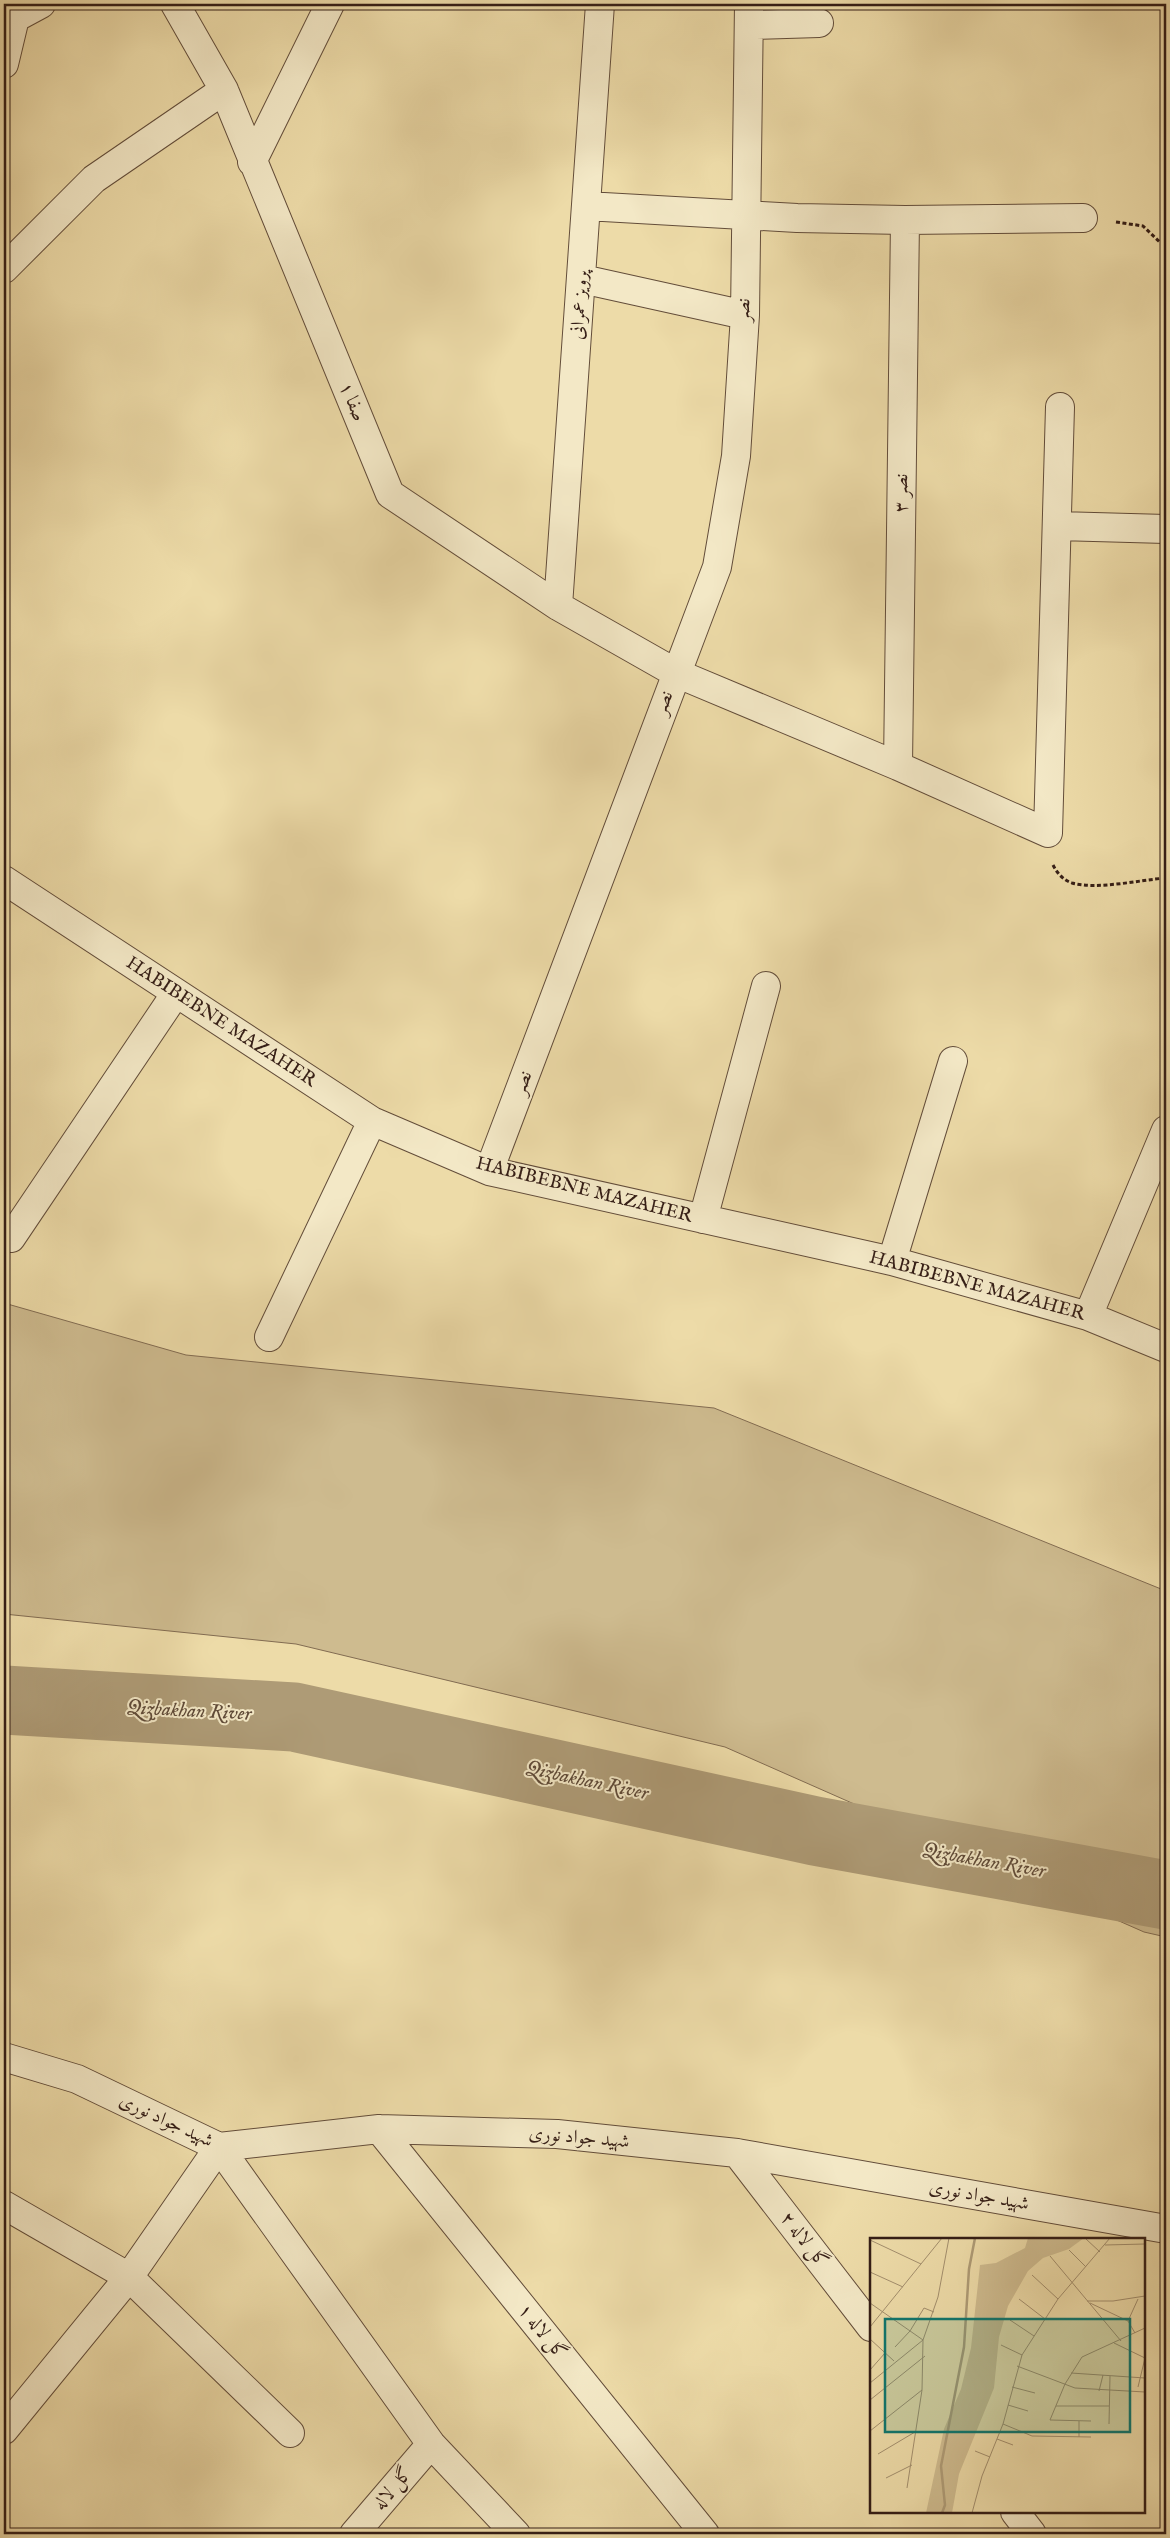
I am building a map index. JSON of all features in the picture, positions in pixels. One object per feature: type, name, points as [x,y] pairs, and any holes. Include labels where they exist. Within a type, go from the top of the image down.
[{"type":"street","points":[[4,64],[9,16],[41,4]]},
{"type":"street","name":"صفا ۱","points":[[176,4],[224,90],[390,494],[558,606],[676,673],[898,766],[1048,832]]},
{"type":"street","points":[[252,162],[330,4]]},
{"type":"street","name":"پرویز عمرانی","points":[[558,606],[600,4]]},
{"type":"street","points":[[749,14],[819,23]]},
{"type":"street","name":"نصر","points":[[490,1171],[717,567],[736,456],[745,315],[749,14]]},
{"type":"street","points":[[4,269],[94,179],[224,90]]},
{"type":"street","points":[[586,206],[747,216],[905,220],[1083,218]]},
{"type":"street","name":"نصر ۳","points":[[898,766],[905,220]]},
{"type":"street","points":[[582,279],[745,315]]},
{"type":"street","points":[[1048,832],[1060,406]]},
{"type":"street","points":[[1058,526],[1166,530]]},
{"type":"street","name":"HABIBEBNE MAZAHER","points":[[4,880],[372,1121],[490,1171],[892,1261],[1088,1316],[1166,1348]]},
{"type":"street","points":[[703,1219],[766,986]]},
{"type":"street","points":[[11,1238],[176,993]]},
{"type":"street","points":[[892,1261],[954,1061]]},
{"type":"street","points":[[269,1337],[372,1121]]},
{"type":"street","points":[[1088,1316],[1166,1130]]},
{"type":"street","name":"شهید جواد نوری","points":[[4,2057],[77,2079],[219,2147],[379,2129],[557,2134],[737,2154],[1166,2229]]},
{"type":"street","name":"گل لاله ۱","points":[[379,2129],[705,2534]]},
{"type":"street","points":[[4,2430],[129,2277],[219,2147],[431,2444],[516,2534]]},
{"type":"street","name":"گل لاله ۲","points":[[737,2154],[870,2326]]},
{"type":"street","points":[[4,2205],[129,2277],[290,2434]]},
{"type":"street","name":"گل لاله","points":[[354,2534],[431,2444]]},
{"type":"street","points":[[1016,2513],[1032,2534]]},
{"type":"path","points":[[1083,218],[1143,226],[1166,248]]},
{"type":"path","points":[[1048,832],[1050,860],[1057,874],[1071,882],[1088,885],[1166,878]]},
{"type":"shaded area","points":[[4,1303],[186,1355],[714,1408],[1166,1591],[1166,1937],[1144,1932],[725,1747],[296,1644],[4,1614]]},
{"type":"waterway","name":"Qizbakhan River","points":[[4,1700],[294,1717],[815,1831],[1166,1895]]}]
